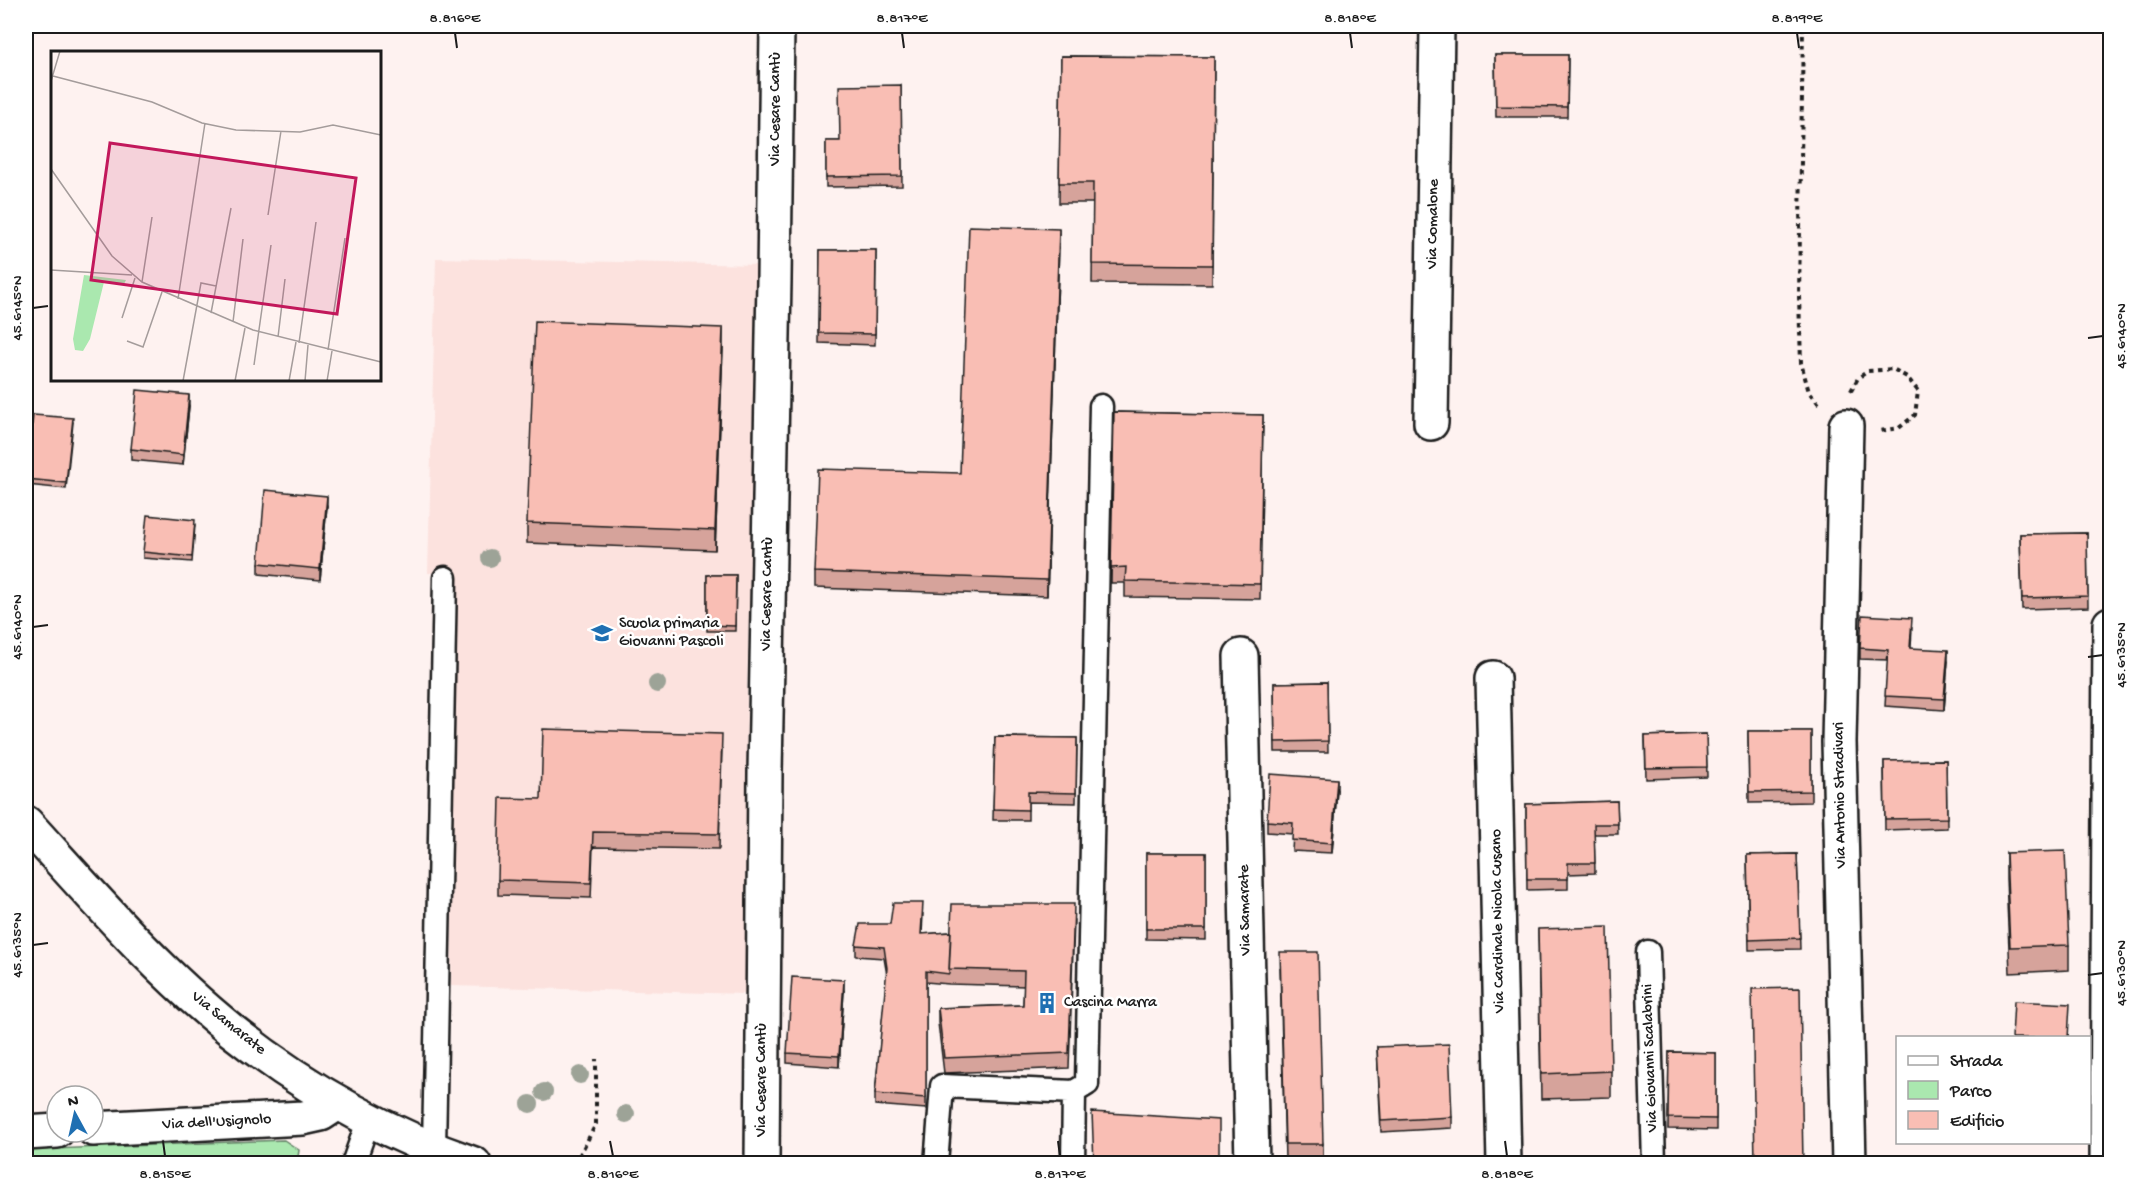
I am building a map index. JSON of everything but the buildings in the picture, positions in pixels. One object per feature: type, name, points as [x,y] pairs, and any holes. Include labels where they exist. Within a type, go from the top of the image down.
[{"type":"street","name":"Via Cesare Cantù","points":[[762,1164],[765,761],[777,26]]},
{"type":"street","name":"Via Comalone","points":[[1431,423],[1437,26]]},
{"type":"street","name":"Via Antonio Stradivari","points":[[1845,426],[1839,742],[1850,1164]]},
{"type":"street","points":[[2107,1164],[2110,624]]},
{"type":"street","name":"Via Samarate","points":[[1241,656],[1252,1164]]},
{"type":"street","name":"Via Cardinale Nicola Cusano","points":[[1493,678],[1504,1164]]},
{"type":"street","name":"Via Samarate","points":[[26,823],[132,938],[210,1012],[269,1058],[338,1103],[369,1119],[474,1164]]},
{"type":"street","name":"Via dell'Usignolo","points":[[105,1128],[303,1118],[321,1114],[338,1103]]},
{"type":"street","points":[[26,1133],[45,1132]]},
{"type":"lane","points":[[936,1164],[942,1086],[1074,1092],[1087,1084],[1101,406]]},
{"type":"lane","points":[[434,1148],[445,578]]},
{"type":"lane","name":"Via Giovanni Scalabrini","points":[[1648,952],[1654,1164]]},
{"type":"lane","points":[[1072,1164],[1074,1092]]},
{"type":"lane","points":[[353,1164],[369,1119]]},
{"type":"path","points":[[1803,26],[1798,296],[1801,363],[1809,392],[1826,414],[1845,426],[1874,432],[1899,428],[1915,414],[1918,391],[1907,377],[1893,369],[1868,371],[1858,378],[1847,397],[1845,426]]},
{"type":"path","points":[[575,1164],[596,1124],[596,1059]]},
{"type":"shaded area","name":"Scuola primaria Giovanni Pascoli","points":[[436,258],[758,265],[747,693],[745,994],[451,986],[456,574],[428,573]]},
{"type":"green space","points":[[284,1140],[299,1150],[297,1163],[26,1163],[26,1150]]},
{"type":"place","name":"Scuola primaria Giovanni Pascoli","points":[[602,633]]},
{"type":"place","name":"Cascina Marra","points":[[1047,1003]]}]
